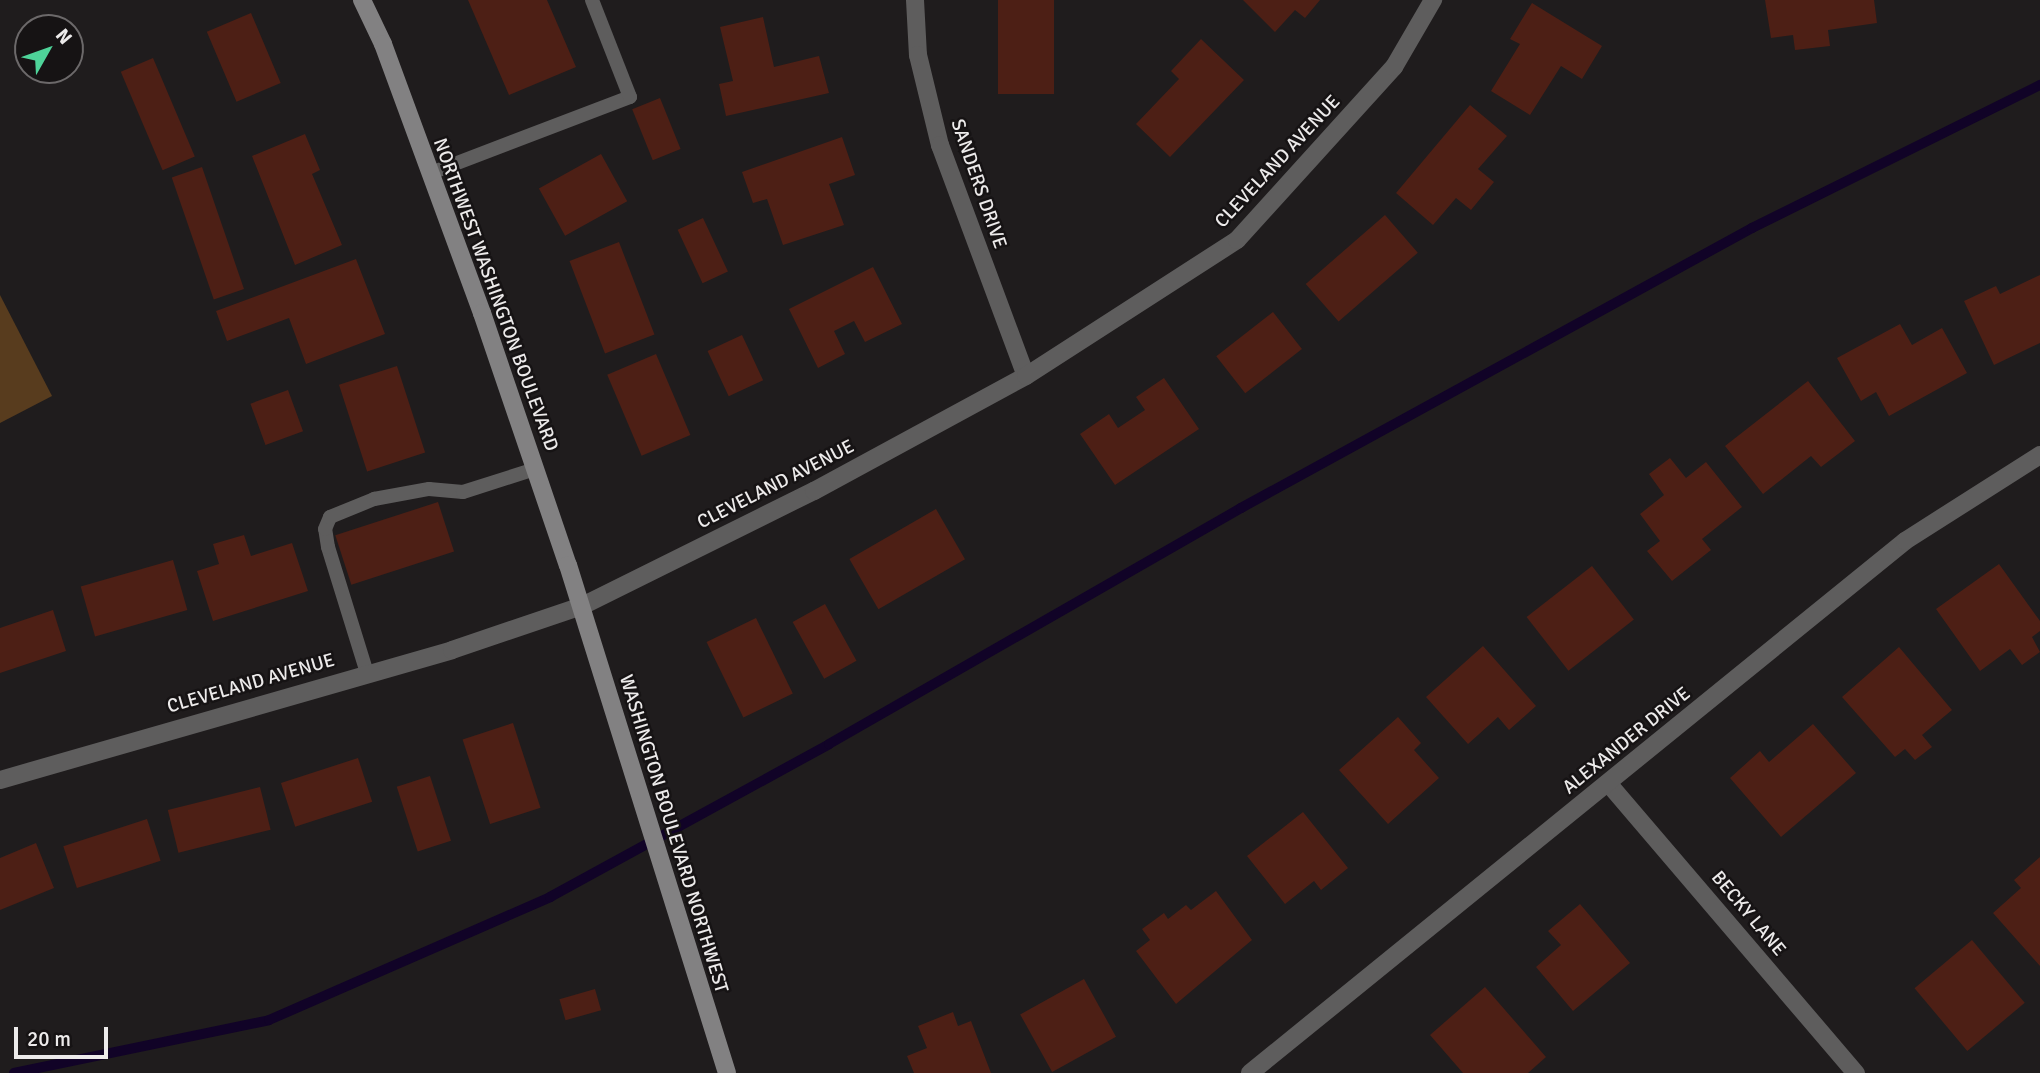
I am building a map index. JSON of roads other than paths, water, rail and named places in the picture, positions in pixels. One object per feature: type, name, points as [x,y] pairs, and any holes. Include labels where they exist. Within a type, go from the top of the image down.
[{"type":"main road","name":"NORTHWEST WASHINGTON BOULEVARD","points":[[362,0],[431,173],[582,606]]},
{"type":"main road","name":"WASHINGTON BOULEVARD NORTHWEST","points":[[582,606],[666,888],[727,1073]]},
{"type":"street","name":"SANDERS DRIVE","points":[[915,0],[918,55],[940,145],[1026,376]]},
{"type":"street","name":"CLEVELAND AVENUE","points":[[0,779],[367,673],[582,606],[814,491],[1026,376],[1237,240],[1394,67],[1433,0]]},
{"type":"street","name":"ALEXANDER DRIVE","points":[[1250,1073],[1905,541],[2040,455]]},
{"type":"street","name":"BECKY LANE","points":[[1608,782],[1856,1073]]},
{"type":"lane","points":[[431,173],[629,97],[592,0]]},
{"type":"lane","points":[[367,673],[328,547],[325,528],[330,517],[374,499],[429,489],[463,492],[535,469]]},
{"type":"waterway","points":[[14,1073],[269,1020],[550,897],[829,744],[1241,508],[1752,228],[2040,85]]}]
